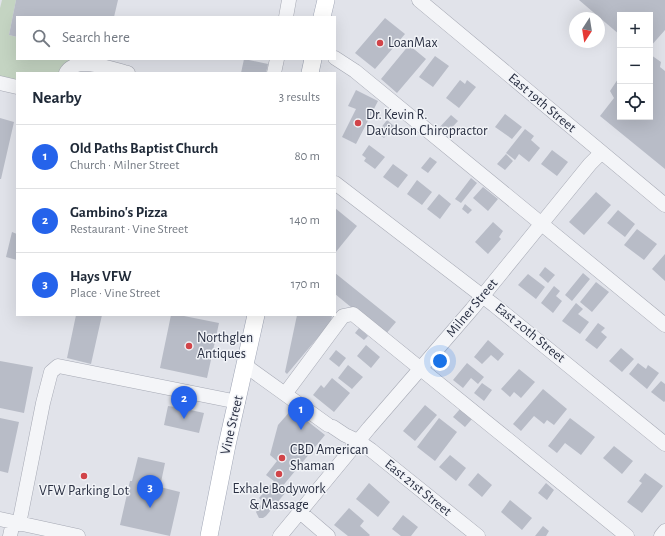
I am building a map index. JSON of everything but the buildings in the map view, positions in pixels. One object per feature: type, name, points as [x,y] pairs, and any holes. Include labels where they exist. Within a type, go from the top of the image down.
[{"type":"main road","points":[[322,16],[326,0]]},
{"type":"main road","points":[[310,72],[313,60]]},
{"type":"main road","name":"Vine Street","points":[[209,536],[256,316]]},
{"type":"street","points":[[286,16],[289,0]]},
{"type":"street","name":"East 19th Street","points":[[420,0],[665,205]]},
{"type":"street","points":[[336,59],[355,71],[665,325]]},
{"type":"street","points":[[274,72],[277,60]]},
{"type":"street","points":[[66,72],[76,64],[86,64],[123,72]]},
{"type":"street","points":[[0,83],[16,87]]},
{"type":"street","name":"Milner Street","points":[[280,536],[358,441],[483,296],[601,152]]},
{"type":"street","name":"East 20th Street","points":[[336,184],[483,296],[665,444]]},
{"type":"street","points":[[285,394],[343,316],[353,314],[627,536]]},
{"type":"street","points":[[78,536],[11,525],[51,372],[58,366],[238,402]]},
{"type":"street","name":"East 21st Street","points":[[246,366],[331,426],[358,441],[478,536]]},
{"type":"street","points":[[300,512],[328,536]]},
{"type":"street","points":[[661,536],[665,531]]},
{"type":"green space","points":[[2,0],[16,0],[9,35],[16,37],[16,60],[73,60],[61,72],[16,72],[16,87],[0,83],[0,8]]},
{"type":"place","name":"LoanMax","points":[[380,43]]},
{"type":"place","name":"Dr. Kevin R. Davidson Chiropractor","points":[[358,123]]},
{"type":"place","name":"Northglen Antiques","points":[[189,346]]},
{"type":"place","name":"Gambino's Pizza","points":[[184,419]]},
{"type":"place","name":"Old Paths Baptist Church","points":[[301,430]]},
{"type":"place","name":"CBD American Shaman","points":[[282,458]]},
{"type":"place","name":"Exhale Bodywork & Massage","points":[[279,474]]},
{"type":"place","name":"VFW Parking Lot","points":[[84,476]]},
{"type":"place","name":"Hays VFW","points":[[150,508]]}]
